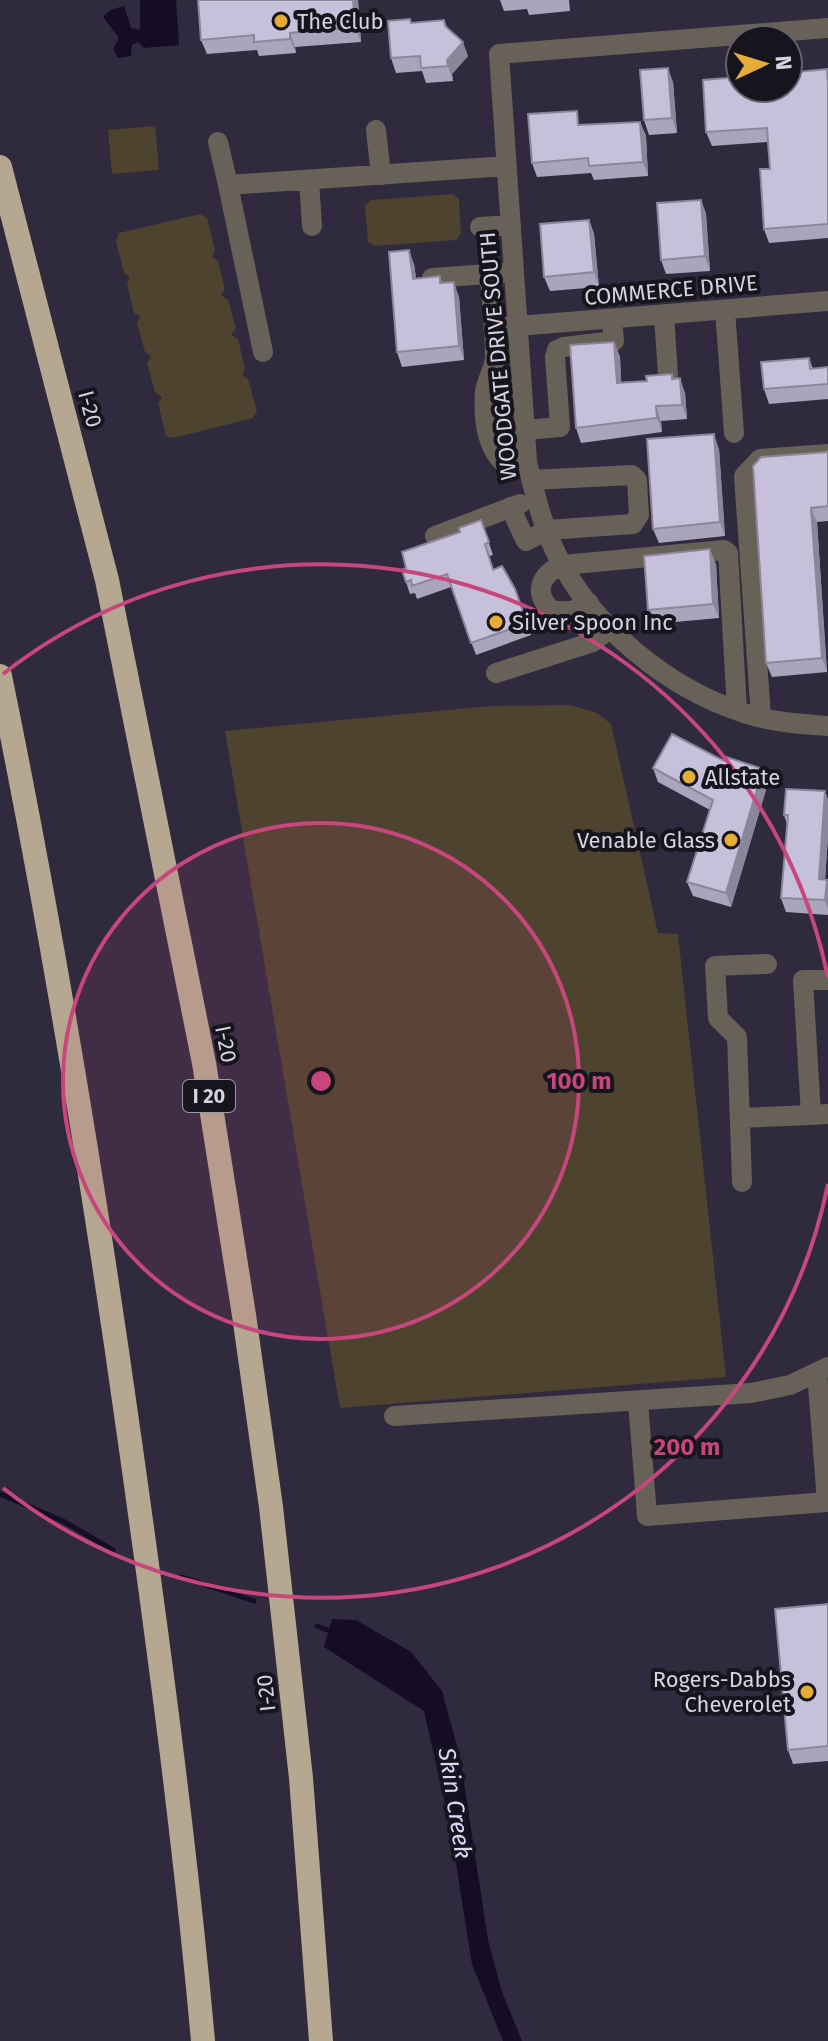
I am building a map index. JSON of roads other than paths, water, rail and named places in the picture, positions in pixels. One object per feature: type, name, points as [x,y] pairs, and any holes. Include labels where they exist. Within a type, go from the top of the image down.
[{"type":"highway","name":"I-20","points":[[0,167],[107,580],[204,1063],[247,1330],[280,1581],[309,1870],[321,2041]]},
{"type":"highway","points":[[0,676],[58,980],[106,1265],[165,1695],[203,2041]]},
{"type":"street","name":"WOODGATE DRIVE SOUTH","points":[[828,28],[499,54],[531,480],[547,530],[563,565],[610,628],[632,649],[673,678],[737,710],[761,717],[828,726]]},
{"type":"street","points":[[376,130],[381,175]]},
{"type":"street","points":[[218,142],[263,352]]},
{"type":"street","points":[[228,185],[507,166]]},
{"type":"street","points":[[309,180],[312,226]]},
{"type":"street","points":[[480,227],[511,225]]},
{"type":"street","points":[[488,251],[495,360],[485,390],[488,436],[496,456],[531,480],[625,474],[637,480],[639,515],[633,524],[547,530],[526,541],[510,507]]},
{"type":"street","points":[[432,278],[514,272]]},
{"type":"street","name":"COMMERCE DRIVE","points":[[493,328],[828,301]]},
{"type":"street","points":[[725,310],[734,433]]},
{"type":"street","points":[[664,315],[668,375]]},
{"type":"street","points":[[525,430],[560,427],[557,350],[614,341],[612,319]]},
{"type":"street","points":[[521,375],[556,373]]},
{"type":"street","points":[[761,717],[744,476],[760,459],[828,454]]},
{"type":"street","points":[[435,536],[510,507],[531,480]]},
{"type":"street","points":[[589,603],[561,613],[553,611],[547,606],[541,589],[545,575],[563,565],[724,550],[728,553],[737,710]]},
{"type":"street","points":[[496,673],[593,642],[610,628]]},
{"type":"street","points":[[742,1182],[737,1037],[718,1018],[715,966],[767,964]]},
{"type":"street","points":[[740,1118],[819,1114],[803,980],[828,980]]},
{"type":"street","points":[[394,1416],[772,1391],[822,1370],[827,1502],[647,1516],[638,1401]]},
{"type":"water","points":[[140,0],[176,0],[179,45],[144,48],[138,42],[132,45],[131,56],[118,58],[113,49],[119,38],[103,17],[110,10],[124,6],[131,28],[140,30]]},
{"type":"water","points":[[332,1619],[356,1620],[411,1652],[442,1691],[460,1757],[488,1940],[502,1992],[522,2041],[503,2041],[472,1964],[449,1820],[424,1711],[324,1647]]},
{"type":"waterway","name":"Skin Creek","points":[[0,1494],[63,1521],[113,1550]]},
{"type":"waterway","name":"Skin Creek","points":[[182,1577],[254,1601]]},
{"type":"waterway","name":"Skin Creek","points":[[317,1626],[335,1633]]},
{"type":"place","name":"The Club","points":[[281,21]]},
{"type":"place","name":"Silver Spoon Inc","points":[[496,622]]},
{"type":"place","name":"Allstate","points":[[689,777]]},
{"type":"place","name":"Venable Glass","points":[[731,840]]},
{"type":"place","name":"Rogers-Dabbs Cheverolet","points":[[807,1692]]}]
